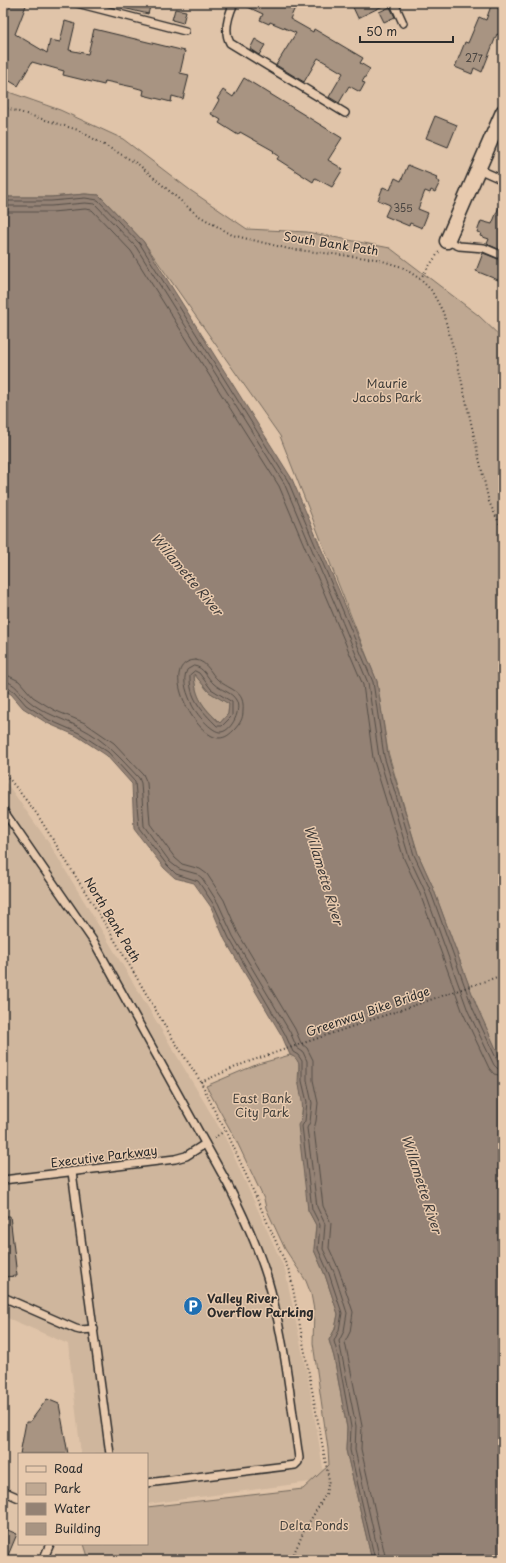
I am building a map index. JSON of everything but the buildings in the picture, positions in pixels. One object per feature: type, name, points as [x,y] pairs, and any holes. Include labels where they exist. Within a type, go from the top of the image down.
[{"type":"street","points":[[447,241],[503,112]]},
{"type":"lane","points":[[77,3],[184,31]]},
{"type":"lane","points":[[234,3],[228,16],[227,37],[230,43],[345,113]]},
{"type":"lane","points":[[394,3],[403,23]]},
{"type":"lane","points":[[478,169],[503,180]]},
{"type":"lane","points":[[447,241],[459,246],[484,248],[503,256]]},
{"type":"lane","points":[[3,810],[94,942],[240,1207],[262,1262],[270,1291],[282,1348],[299,1461],[295,1465],[148,1483]]},
{"type":"lane","name":"Executive Parkway","points":[[3,1180],[180,1158],[205,1144]]},
{"type":"lane","points":[[72,1172],[110,1453]]},
{"type":"lane","points":[[3,1297],[76,1329],[94,1328]]},
{"type":"lane","points":[[3,1491],[18,1498]]},
{"type":"lane","points":[[43,1560],[50,1545]]},
{"type":"path","name":"South Bank Path","points":[[3,107],[78,130],[138,164],[196,214],[232,234],[289,249],[376,259],[402,267],[420,279],[431,290],[443,312],[457,361],[489,502],[503,532]]},
{"type":"path","points":[[420,279],[447,241]]},
{"type":"path","name":"North Bank Path","points":[[3,771],[37,814],[107,927],[171,1036],[201,1082]]},
{"type":"path","name":"Greenway Bike Bridge","points":[[201,1082],[245,1063],[503,975]]},
{"type":"path","points":[[205,1144],[226,1130]]},
{"type":"shaded area","points":[[3,778],[49,843],[226,1139],[285,1270],[309,1383],[325,1480],[148,1504],[148,1453],[81,1453],[68,1344],[3,1316]]},
{"type":"green space","name":"Maurie Jacobs Park","points":[[3,90],[60,110],[123,139],[190,190],[247,229],[307,232],[390,248],[478,315],[503,339],[503,1065],[477,1008],[432,885],[418,854],[388,752],[377,682],[280,436],[143,241],[99,195],[85,194],[51,197],[3,197]]},
{"type":"green space","points":[[194,673],[209,692],[229,704],[228,714],[220,723],[208,711],[198,696]]},
{"type":"green space","name":"East Bank City Park","points":[[290,1055],[295,1057],[299,1063],[298,1081],[303,1102],[301,1120],[308,1210],[316,1225],[314,1250],[325,1275],[338,1314],[335,1329],[329,1340],[334,1357],[347,1428],[346,1450],[371,1556],[369,1560],[89,1560],[84,1545],[148,1545],[148,1507],[303,1489],[329,1465],[313,1343],[314,1310],[311,1294],[306,1281],[285,1249],[266,1208],[264,1199],[237,1142],[206,1086],[258,1064]]},
{"type":"water","name":"Willamette River","points":[[85,194],[99,195],[143,241],[292,479],[377,681],[388,755],[418,854],[432,885],[477,1007],[503,1064],[503,1560],[372,1560],[346,1450],[347,1428],[334,1357],[329,1340],[335,1329],[338,1314],[325,1275],[314,1250],[316,1225],[308,1210],[298,1125],[301,1120],[303,1109],[299,1080],[299,1064],[296,1058],[290,1055],[282,1036],[225,940],[211,907],[194,883],[175,878],[164,868],[134,829],[132,784],[106,755],[77,736],[47,723],[23,708],[11,694],[3,690],[3,197],[51,197]],"holes":[[[194,674],[209,692],[229,704],[228,714],[220,723],[201,702],[196,689]]]},
{"type":"place","name":"Valley River Overflow Parking","points":[[193,1306]]},
{"type":"park label","name":"Delta Ponds","points":[[314,1526]]}]
